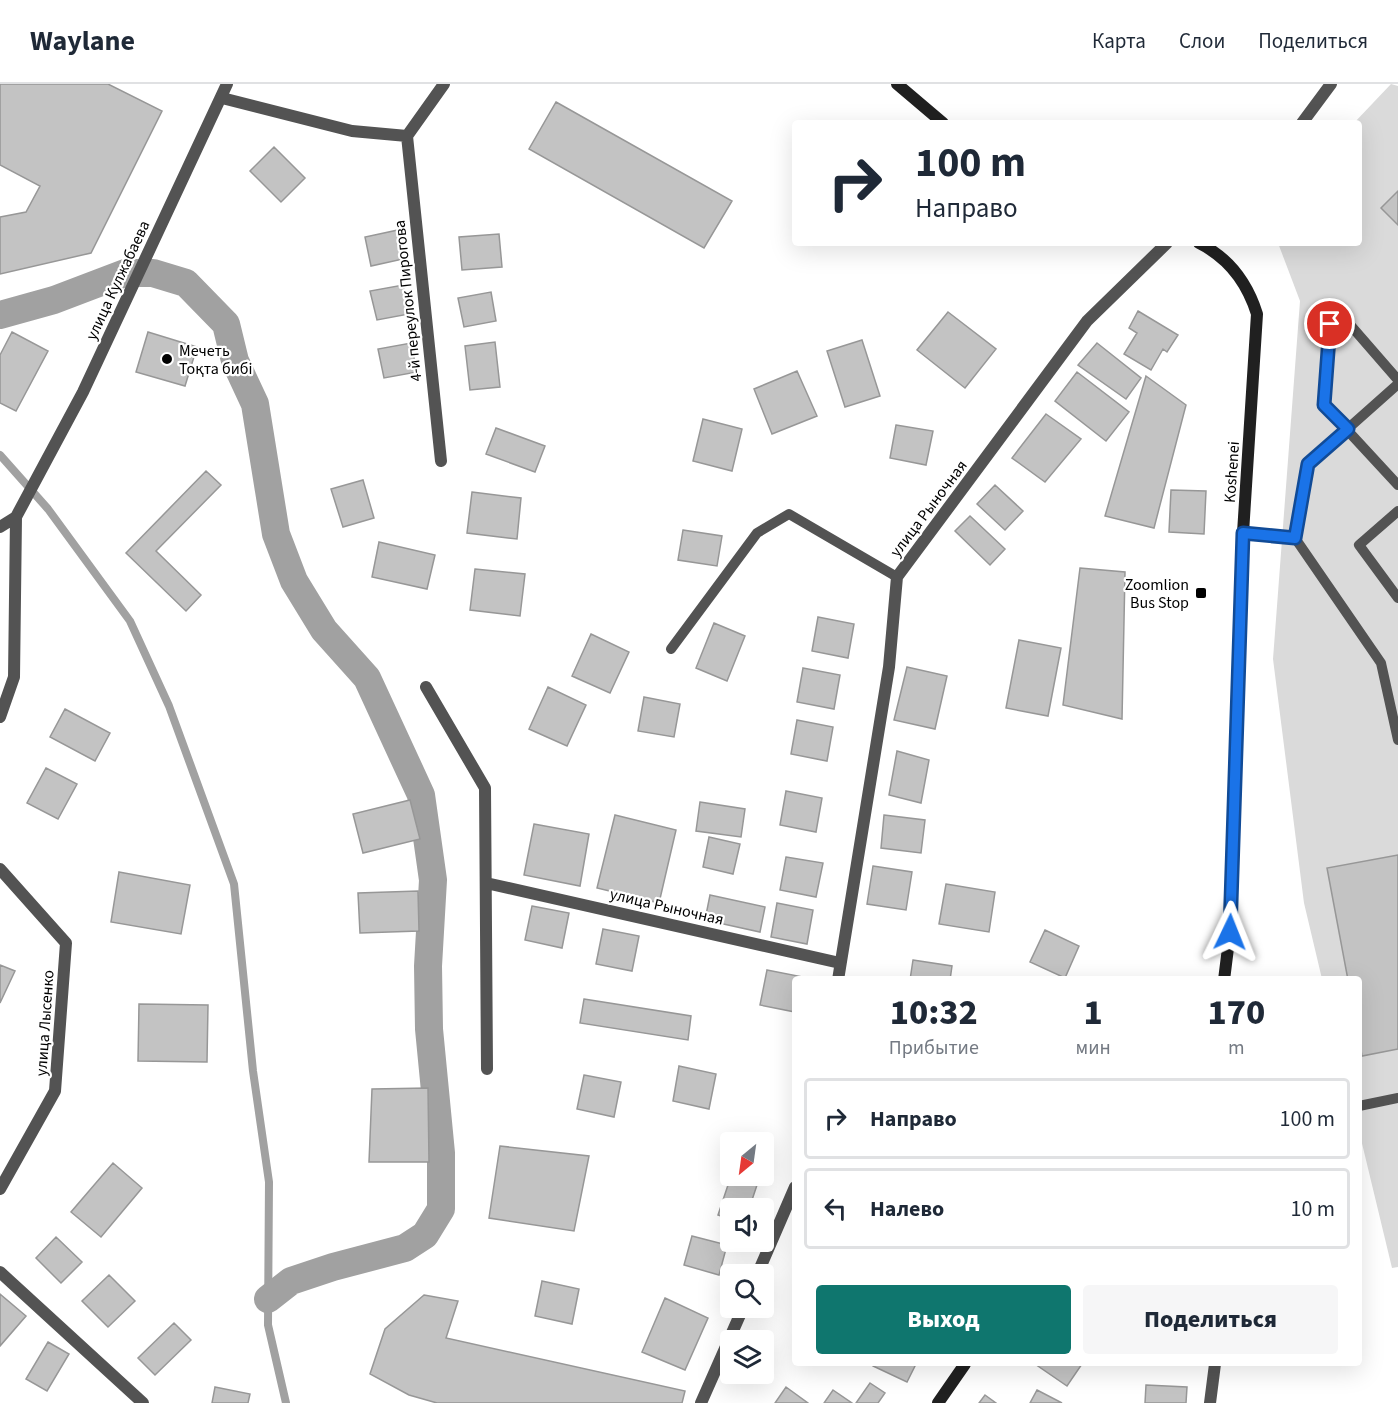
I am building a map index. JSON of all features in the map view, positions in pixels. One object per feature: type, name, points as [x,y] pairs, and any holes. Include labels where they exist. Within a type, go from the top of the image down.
[{"type":"main road","points":[[897,84],[939,120]]},
{"type":"main road","name":"Koshenei","points":[[1205,246],[1214,250],[1238,273],[1250,292],[1257,314],[1243,533],[1230,932],[1225,976]]},
{"type":"main road","points":[[938,1403],[964,1366]]},
{"type":"street","name":"улица Кулжабаева","points":[[16,517],[82,392],[222,98],[226,84]]},
{"type":"street","points":[[222,98],[352,131],[407,136],[444,84]]},
{"type":"street","points":[[1304,120],[1331,84]]},
{"type":"street","name":"4-й переулок Пирогова","points":[[407,136],[441,462]]},
{"type":"street","name":"улица Рыночная","points":[[838,976],[889,667],[897,577],[1087,321],[1164,246]]},
{"type":"street","points":[[0,527],[16,517]]},
{"type":"street","points":[[0,717],[14,677],[16,517]]},
{"type":"street","points":[[426,687],[485,788],[487,1069]]},
{"type":"street","name":"улица Лысенко","points":[[0,869],[66,943],[55,1091],[0,1188]]},
{"type":"street","name":"улица Рыночная","points":[[486,882],[840,963]]},
{"type":"street","points":[[762,1264],[792,1194]]},
{"type":"street","points":[[0,1272],[143,1403]]},
{"type":"street","points":[[701,1403],[739,1318]]},
{"type":"street","points":[[1210,1403],[1215,1366]]},
{"type":"lane","points":[[1398,485],[1348,429],[1324,405],[1332,303],[1398,382],[1348,429],[1308,464],[1295,538],[1381,663],[1398,740]]},
{"type":"lane","points":[[1398,512],[1359,544],[1398,598]]},
{"type":"lane","points":[[671,649],[757,533],[789,514],[897,577]]},
{"type":"lane","points":[[1243,533],[1295,538]]},
{"type":"lane","points":[[1362,1105],[1398,1098]]},
{"type":"shaded area","points":[[1391,84],[1398,86],[1398,1267],[1392,1268],[1362,1143],[1362,976],[1321,976],[1304,903],[1273,659],[1300,301],[1279,246],[1362,246],[1362,120],[1357,120]]},
{"type":"building","points":[[0,84],[108,84],[162,111],[91,253],[0,274],[0,217],[26,212],[40,186],[0,165]]},
{"type":"building","points":[[556,102],[732,201],[704,248],[529,149]]},
{"type":"building","points":[[274,147],[305,178],[281,202],[250,171]]},
{"type":"building","points":[[1398,191],[1398,225],[1381,208]]},
{"type":"building","points":[[398,230],[403,259],[371,266],[365,237]]},
{"type":"building","points":[[499,234],[502,267],[462,270],[459,237]]},
{"type":"building","points":[[403,285],[409,314],[377,320],[370,291]]},
{"type":"building","points":[[491,292],[496,321],[464,327],[458,298]]},
{"type":"building","points":[[1138,311],[1178,335],[1167,352],[1163,349],[1151,370],[1124,354],[1137,333],[1129,328]]},
{"type":"building","points":[[948,312],[996,349],[965,388],[917,350]]},
{"type":"building","points":[[12,332],[48,351],[16,411],[0,403],[0,355]]},
{"type":"building","name":"Мечеть Тоқта бибі","points":[[148,332],[197,347],[185,386],[136,372]]},
{"type":"building","points":[[862,340],[880,396],[845,407],[827,351]]},
{"type":"building","points":[[495,342],[500,387],[470,390],[465,346]]},
{"type":"building","points":[[411,343],[417,372],[384,378],[378,349]]},
{"type":"building","points":[[1097,343],[1141,378],[1126,399],[1078,365]]},
{"type":"building","points":[[797,371],[817,416],[772,434],[754,389]]},
{"type":"building","points":[[1077,372],[1129,412],[1106,441],[1055,401]]},
{"type":"building","points":[[1146,376],[1186,405],[1154,528],[1105,516]]},
{"type":"building","points":[[1046,414],[1081,439],[1045,482],[1012,458]]},
{"type":"building","points":[[703,419],[742,429],[732,471],[693,461]]},
{"type":"building","points":[[896,425],[933,431],[926,465],[890,458]]},
{"type":"building","points":[[496,428],[545,446],[535,472],[486,454]]},
{"type":"building","points":[[206,471],[221,485],[156,551],[201,595],[186,611],[126,553]]},
{"type":"building","points":[[363,480],[374,518],[343,527],[331,489]]},
{"type":"building","points":[[995,485],[1023,511],[1005,530],[977,504]]},
{"type":"building","points":[[1171,490],[1206,491],[1204,534],[1169,532]]},
{"type":"building","points":[[472,492],[521,498],[517,539],[467,533]]},
{"type":"building","points":[[970,516],[1005,549],[990,565],[955,531]]},
{"type":"building","points":[[683,530],[722,536],[717,566],[678,560]]},
{"type":"building","points":[[379,542],[435,555],[427,589],[372,577]]},
{"type":"building","points":[[1080,568],[1125,572],[1122,719],[1063,705]]},
{"type":"building","points":[[475,569],[525,574],[520,616],[470,610]]},
{"type":"building","points":[[818,617],[854,624],[848,658],[812,651]]},
{"type":"building","points":[[714,623],[745,636],[727,681],[696,668]]},
{"type":"building","points":[[591,634],[629,652],[610,693],[572,676]]},
{"type":"building","points":[[1019,640],[1061,648],[1048,716],[1006,708]]},
{"type":"building","points":[[907,667],[947,676],[935,729],[894,720]]},
{"type":"building","points":[[803,668],[840,675],[834,709],[797,702]]},
{"type":"building","points":[[548,687],[586,705],[567,746],[529,729]]},
{"type":"building","points":[[644,697],[680,704],[674,737],[638,731]]},
{"type":"building","points":[[65,709],[110,733],[95,761],[50,737]]},
{"type":"building","points":[[797,720],[833,727],[827,761],[791,754]]},
{"type":"building","points":[[897,751],[929,760],[921,803],[889,795]]},
{"type":"building","points":[[46,768],[77,784],[58,819],[27,803]]},
{"type":"building","points":[[786,791],[822,798],[816,832],[780,825]]},
{"type":"building","points":[[410,800],[420,839],[363,853],[353,814]]},
{"type":"building","points":[[700,802],[745,809],[741,837],[696,831]]},
{"type":"building","points":[[615,815],[676,830],[659,903],[597,888]]},
{"type":"building","points":[[884,815],[925,820],[921,853],[881,848]]},
{"type":"building","points":[[534,824],[589,834],[580,886],[524,875]]},
{"type":"building","points":[[709,837],[740,844],[733,874],[703,867]]},
{"type":"building","points":[[1398,855],[1398,1049],[1362,1056],[1362,976],[1347,976],[1327,868]]},
{"type":"building","points":[[786,857],[823,863],[816,897],[780,890]]},
{"type":"building","points":[[873,866],[912,872],[906,910],[867,904]]},
{"type":"building","points":[[119,872],[190,885],[181,934],[111,922]]},
{"type":"building","points":[[946,884],[995,892],[989,932],[939,924]]},
{"type":"building","points":[[418,891],[419,931],[360,933],[358,893]]},
{"type":"building","points":[[710,895],[765,907],[760,932],[705,920]]},
{"type":"building","points":[[777,903],[813,910],[807,944],[771,937]]},
{"type":"building","points":[[532,906],[569,913],[562,948],[525,940]]},
{"type":"building","points":[[603,929],[639,936],[632,971],[596,964]]},
{"type":"building","points":[[1045,930],[1079,946],[1066,976],[1061,976],[1030,962]]},
{"type":"building","points":[[913,960],[952,966],[951,976],[911,976]]},
{"type":"building","points":[[0,965],[15,971],[0,1003]]},
{"type":"building","points":[[767,970],[798,976],[792,976],[792,1011],[760,1005]]},
{"type":"building","points":[[584,999],[691,1016],[688,1040],[580,1023]]},
{"type":"building","points":[[139,1004],[208,1005],[207,1062],[138,1061]]},
{"type":"building","points":[[679,1066],[716,1074],[709,1109],[673,1101]]},
{"type":"building","points":[[584,1075],[621,1082],[614,1117],[577,1109]]},
{"type":"building","points":[[428,1088],[429,1162],[369,1162],[372,1089]]},
{"type":"building","points":[[500,1146],[589,1156],[574,1231],[489,1218]]},
{"type":"building","points":[[113,1163],[142,1188],[101,1237],[71,1212]]},
{"type":"building","points":[[728,1186],[757,1186],[753,1198],[724,1198]]},
{"type":"building","points":[[692,1236],[720,1243],[720,1252],[725,1252],[720,1264],[719,1275],[684,1265]]},
{"type":"building","points":[[56,1237],[82,1262],[61,1283],[36,1258]]},
{"type":"building","points":[[109,1275],[135,1301],[108,1327],[82,1301]]},
{"type":"building","points":[[542,1281],[579,1289],[572,1324],[535,1316]]},
{"type":"building","points":[[0,1294],[26,1316],[0,1346]]},
{"type":"building","points":[[424,1295],[458,1301],[446,1338],[685,1391],[682,1403],[437,1403],[409,1395],[370,1374],[385,1329]]},
{"type":"building","points":[[665,1298],[708,1318],[685,1370],[642,1352]]},
{"type":"building","points":[[174,1323],[191,1340],[155,1375],[138,1358]]},
{"type":"building","points":[[48,1342],[69,1354],[47,1391],[26,1379]]},
{"type":"building","points":[[873,1366],[915,1366],[907,1382]]},
{"type":"building","points":[[1038,1366],[1081,1366],[1067,1386]]},
{"type":"building","points":[[870,1383],[885,1393],[878,1403],[856,1403]]},
{"type":"building","points":[[1146,1385],[1187,1387],[1186,1403],[1145,1403]]},
{"type":"building","points":[[215,1387],[250,1394],[248,1403],[212,1403]]},
{"type":"building","points":[[786,1387],[808,1403],[775,1403]]},
{"type":"building","points":[[833,1390],[852,1403],[824,1403]]},
{"type":"building","points":[[1037,1390],[1062,1403],[1030,1403]]},
{"type":"building","points":[[985,1395],[996,1403],[979,1403]]},
{"type":"waterway","points":[[0,315],[54,300],[125,273],[153,273],[186,283],[226,324],[235,361],[255,404],[276,534],[294,581],[324,630],[367,678],[421,795],[433,880],[428,966],[429,1029],[441,1153],[441,1209],[425,1235],[405,1248],[291,1281],[268,1299]]},
{"type":"waterway","points":[[0,455],[48,509],[130,621],[169,706],[234,884],[253,1071],[269,1182],[268,1325],[286,1403]]},
{"type":"place","name":"Мечеть Тоқта бибі","points":[[167,359]]},
{"type":"place","name":"Zoomlion Bus Stop","points":[[1201,593]]},
{"type":"route","points":[[1230,932],[1243,533],[1295,538],[1308,464],[1348,429],[1324,405],[1330,324]]}]
